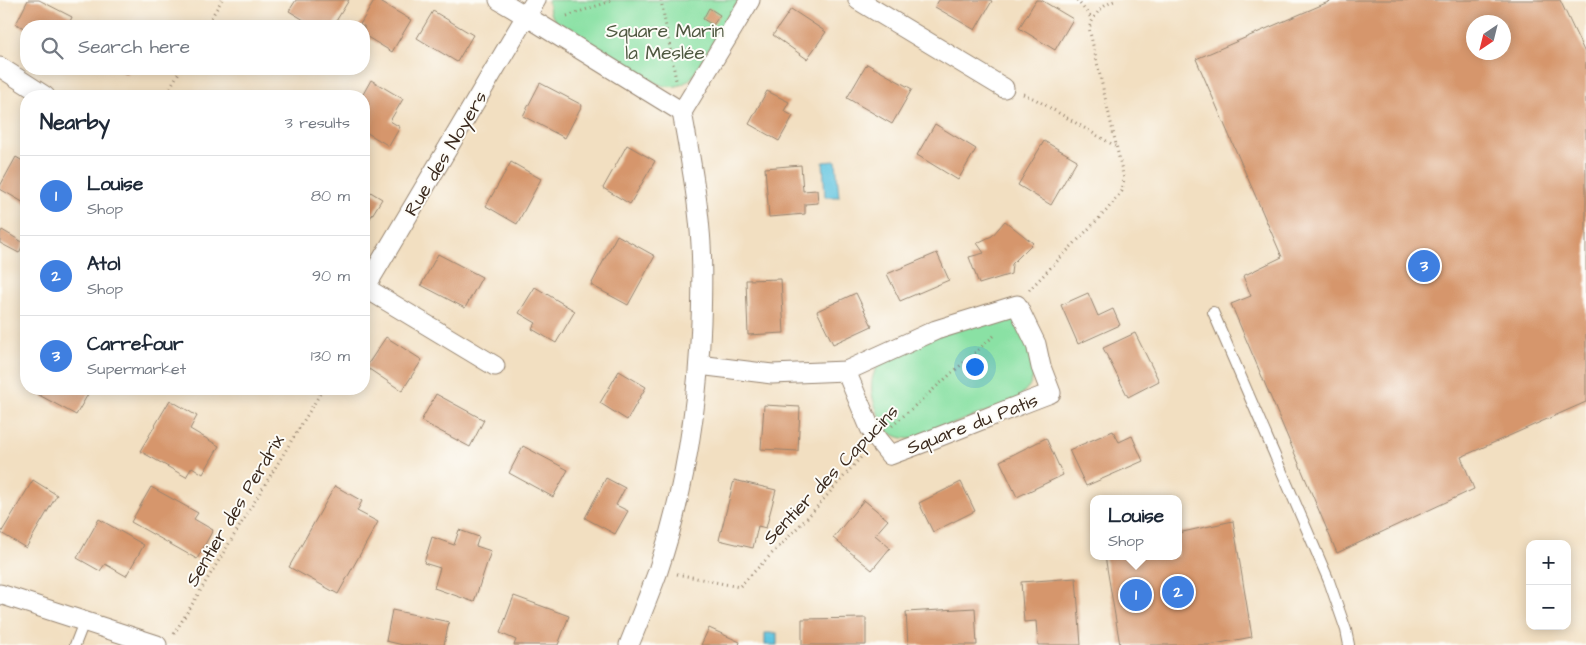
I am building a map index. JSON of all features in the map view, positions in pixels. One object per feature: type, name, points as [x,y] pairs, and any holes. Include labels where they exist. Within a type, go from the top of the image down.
[{"type":"street","points":[[499,0],[682,112]]},
{"type":"street","points":[[533,21],[536,0]]},
{"type":"street","points":[[629,645],[658,570],[685,468],[694,418],[702,299],[700,233],[696,194],[682,112],[750,0]]},
{"type":"street","points":[[858,0],[1004,88]]},
{"type":"street","name":"Rue des Noyers","points":[[370,279],[533,21]]},
{"type":"street","points":[[0,67],[36,90]]},
{"type":"street","points":[[370,292],[495,366]]},
{"type":"street","points":[[699,365],[772,374],[846,371],[936,330],[1017,305]]},
{"type":"street","name":"Square du Patis","points":[[846,371],[870,428],[890,454],[931,440],[1051,393],[1041,368],[1036,344],[1017,305]]},
{"type":"street","points":[[0,594],[84,622],[165,641]]},
{"type":"lane","points":[[1213,312],[1329,581],[1346,630],[1349,645]]},
{"type":"lane","points":[[75,645],[84,622]]},
{"type":"path","points":[[210,20],[222,0]]},
{"type":"path","points":[[533,21],[614,0]]},
{"type":"path","points":[[660,0],[682,112]]},
{"type":"path","points":[[1076,0],[1092,19]]},
{"type":"path","points":[[1116,147],[1089,28],[1098,10],[1106,4],[1117,0]]},
{"type":"path","points":[[169,90],[177,75]]},
{"type":"path","points":[[1004,88],[1035,99],[1116,147]]},
{"type":"path","name":"Sentier des Capucins","points":[[658,570],[739,587],[806,519],[877,439],[1002,329],[1025,294],[1106,211],[1122,191],[1124,179],[1116,147]]},
{"type":"path","name":"Sentier des Perdrix","points":[[165,641],[319,395]]},
{"type":"green space","name":"Square Marin la Meslée","points":[[548,0],[739,0],[692,77],[684,83],[670,87],[656,83],[559,26],[550,13]]},
{"type":"green space","points":[[1003,315],[1021,324],[1036,368],[1030,385],[1016,401],[911,439],[899,437],[890,432],[881,419],[872,394],[872,380],[881,363],[936,337]]},
{"type":"water","points":[[836,161],[839,197],[825,197],[823,162]]},
{"type":"water","points":[[765,633],[777,633],[777,645],[765,645]]},
{"type":"building","points":[[28,0],[39,0],[72,17],[71,20],[20,20],[20,26],[16,24]]},
{"type":"building","points":[[296,0],[349,0],[337,20],[304,20],[289,11]]},
{"type":"building","points":[[375,0],[377,0],[411,20],[392,52],[370,39],[370,20],[363,20]]},
{"type":"building","points":[[939,0],[992,1],[975,30],[935,7]]},
{"type":"building","points":[[1036,0],[1041,0],[1073,19],[1055,50],[1019,28]]},
{"type":"building","points":[[1333,0],[1560,0],[1586,55],[1586,402],[1461,457],[1474,489],[1337,553],[1231,304],[1251,296],[1243,276],[1282,257],[1196,59]]},
{"type":"building","points":[[709,8],[720,15],[713,25],[703,19]]},
{"type":"building","points":[[791,9],[826,32],[807,59],[773,35]]},
{"type":"building","points":[[433,11],[473,35],[457,62],[417,38]]},
{"type":"building","points":[[867,64],[912,89],[892,124],[847,98]]},
{"type":"building","points":[[371,80],[403,99],[390,121],[400,127],[389,146],[370,135],[370,90],[365,90]]},
{"type":"building","points":[[540,83],[582,105],[565,138],[523,116]]},
{"type":"building","points":[[767,91],[789,102],[784,111],[793,116],[779,141],[749,124]]},
{"type":"building","points":[[935,124],[976,149],[958,180],[917,155]]},
{"type":"building","points":[[1044,141],[1077,160],[1051,205],[1018,185]]},
{"type":"building","points":[[627,145],[655,161],[630,204],[603,188]]},
{"type":"building","points":[[16,157],[20,159],[20,201],[0,189]]},
{"type":"building","points":[[511,162],[541,179],[517,224],[486,206]]},
{"type":"building","points":[[801,165],[803,191],[817,190],[818,203],[805,204],[805,214],[769,217],[765,168]]},
{"type":"building","points":[[370,192],[382,199],[370,218]]},
{"type":"building","points":[[1005,221],[1033,243],[1012,264],[1011,274],[979,284],[969,257],[984,253],[977,243],[992,236]]},
{"type":"building","points":[[2,230],[20,241],[19,253],[0,243]]},
{"type":"building","points":[[617,235],[655,256],[628,305],[591,285]]},
{"type":"building","points":[[937,253],[949,280],[900,301],[887,274]]},
{"type":"building","points":[[438,254],[482,277],[465,308],[421,285]]},
{"type":"building","points":[[781,279],[784,333],[748,335],[746,280]]},
{"type":"building","points":[[535,287],[575,311],[556,343],[532,329],[536,323],[519,313]]},
{"type":"building","points":[[856,293],[872,326],[833,344],[817,311]]},
{"type":"building","points":[[1088,293],[1098,316],[1113,309],[1120,325],[1078,344],[1061,305]]},
{"type":"building","points":[[1135,333],[1159,381],[1128,397],[1103,348]]},
{"type":"building","points":[[386,337],[422,360],[402,391],[370,370],[370,361]]},
{"type":"building","points":[[619,371],[646,387],[627,420],[600,403]]},
{"type":"building","points":[[436,394],[484,420],[470,447],[421,421]]},
{"type":"building","points":[[39,395],[88,395],[76,415]]},
{"type":"building","points":[[170,400],[197,416],[190,429],[219,446],[203,474],[192,467],[186,477],[140,451]]},
{"type":"building","points":[[764,405],[800,407],[798,451],[761,449]]},
{"type":"building","points":[[1113,431],[1119,442],[1132,436],[1143,461],[1086,486],[1069,450]]},
{"type":"building","points":[[1046,438],[1063,475],[1017,497],[1000,461]]},
{"type":"building","points":[[523,446],[568,470],[553,497],[509,473]]},
{"type":"building","points":[[606,478],[625,488],[616,505],[628,511],[615,534],[585,518]]},
{"type":"building","points":[[33,480],[57,495],[26,548],[1,533]]},
{"type":"building","points":[[734,480],[776,490],[766,528],[758,526],[753,548],[719,540]]},
{"type":"building","points":[[961,482],[975,511],[933,532],[919,503]]},
{"type":"building","points":[[335,486],[362,501],[357,511],[378,522],[338,594],[289,567]]},
{"type":"building","points":[[151,487],[198,513],[194,519],[213,530],[197,559],[131,522]]},
{"type":"building","points":[[864,500],[888,520],[875,535],[890,548],[872,570],[833,538]]},
{"type":"building","points":[[99,519],[144,545],[126,576],[105,564],[100,571],[77,558]]},
{"type":"building","points":[[1233,521],[1252,637],[1209,645],[1120,645],[1106,560],[1182,560],[1182,532]]},
{"type":"building","points":[[459,530],[479,537],[476,546],[491,551],[474,602],[434,588],[440,568],[424,563],[432,537],[454,545]]},
{"type":"building","points":[[1076,578],[1081,645],[1038,645],[1036,621],[1024,622],[1021,582]]},
{"type":"building","points":[[514,596],[569,616],[558,645],[514,645],[516,640],[500,633]]},
{"type":"building","points":[[975,608],[977,645],[908,645],[906,612]]},
{"type":"building","points":[[392,610],[449,622],[444,645],[403,645],[386,641]]},
{"type":"building","points":[[866,618],[866,645],[802,645],[802,619]]},
{"type":"building","points":[[709,628],[740,642],[739,645],[701,645]]},
{"type":"place","name":"Carrefour","points":[[1424,266]]},
{"type":"place","name":"Atol","points":[[1178,592]]},
{"type":"place","name":"Louise","points":[[1136,595]]}]
